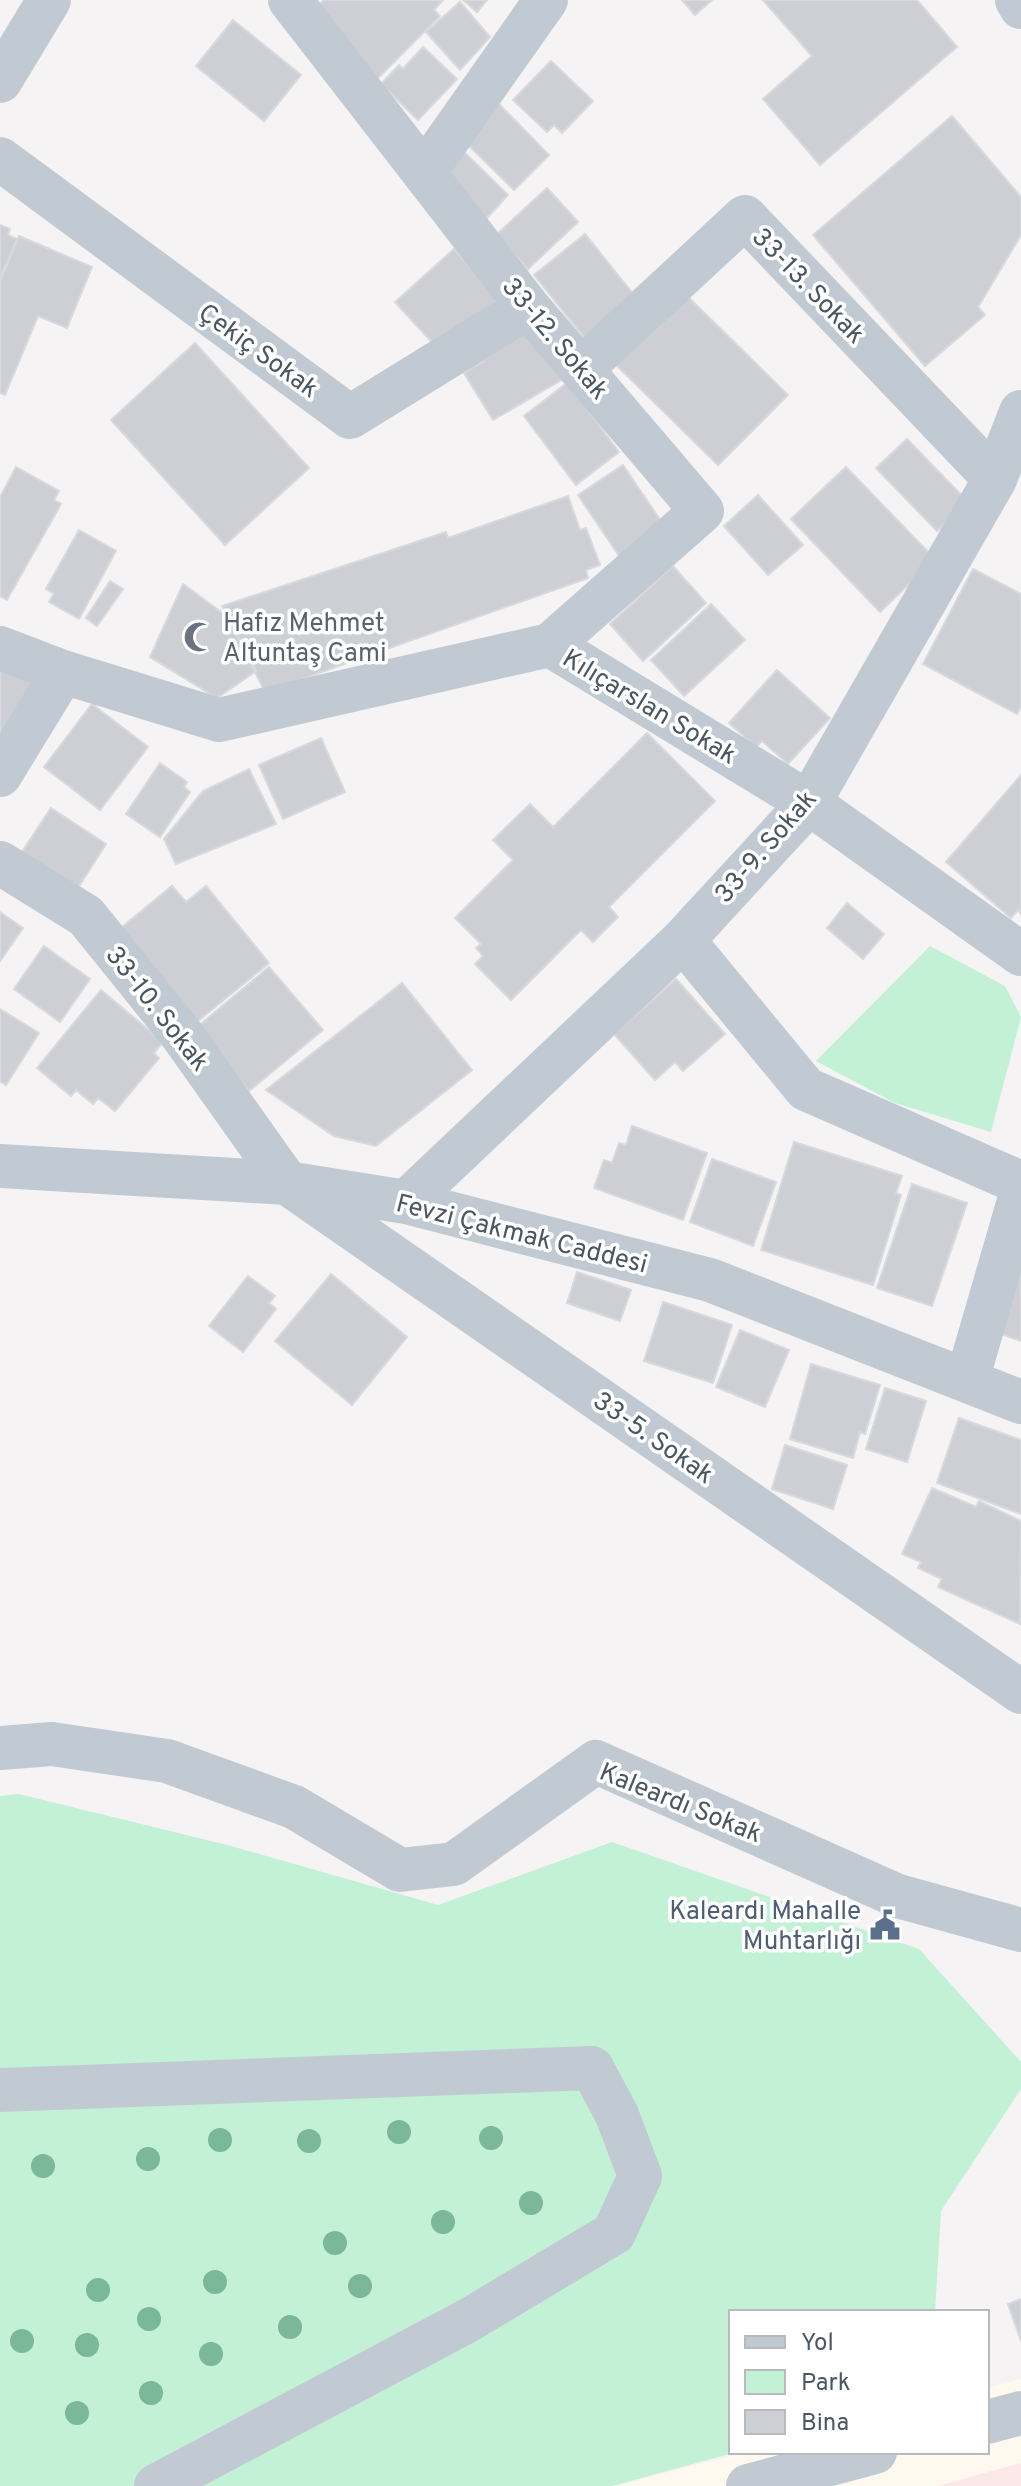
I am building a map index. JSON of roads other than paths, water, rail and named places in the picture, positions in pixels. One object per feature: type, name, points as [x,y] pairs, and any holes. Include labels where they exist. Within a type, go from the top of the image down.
[{"type":"street","points":[[0,81],[49,0]]},
{"type":"street","name":"33-12. Sokak","points":[[290,0],[528,307],[702,511],[550,645]]},
{"type":"street","points":[[424,173],[546,0]]},
{"type":"street","points":[[1017,0],[1021,7]]},
{"type":"street","name":"Çekiç Sokak","points":[[0,159],[350,417],[528,307]]},
{"type":"street","name":"33-13. Sokak","points":[[581,369],[745,217],[995,479]]},
{"type":"street","name":"33-9. Sokak","points":[[406,1202],[683,940],[809,803],[995,479],[1021,412]]},
{"type":"street","name":"Kılıçarslan Sokak","points":[[0,648],[63,672],[219,720],[550,645],[809,803],[1021,954]]},
{"type":"street","points":[[0,775],[63,672]]},
{"type":"street","name":"33-10. Sokak","points":[[0,863],[86,916],[182,1035],[287,1183]]},
{"type":"street","points":[[683,940],[806,1089],[1021,1183]]},
{"type":"street","name":"Fevzi Çakmak Caddesi","points":[[0,1166],[287,1183],[406,1202],[710,1280],[1021,1402]]},
{"type":"street","name":"33-5. Sokak","points":[[287,1183],[1021,1692]]},
{"type":"street","points":[[967,1380],[1021,1194]]},
{"type":"street","name":"Kaleardı Sokak","points":[[0,1748],[52,1744],[167,1761],[294,1807],[400,1870],[454,1864],[596,1762],[898,1896],[1021,1930]]},
{"type":"street","points":[[0,2090],[592,2068],[617,2115],[640,2176],[614,2233],[469,2320],[156,2486]]},
{"type":"street","points":[[989,2421],[1021,2413]]},
{"type":"street","points":[[748,2486],[868,2454]]},
{"type":"place","name":"Hafız Mehmet Altuntaş Cami","points":[[199,637]]},
{"type":"place","name":"Kaleardı Mahalle Muhtarlığı","points":[[885,1925]]}]
